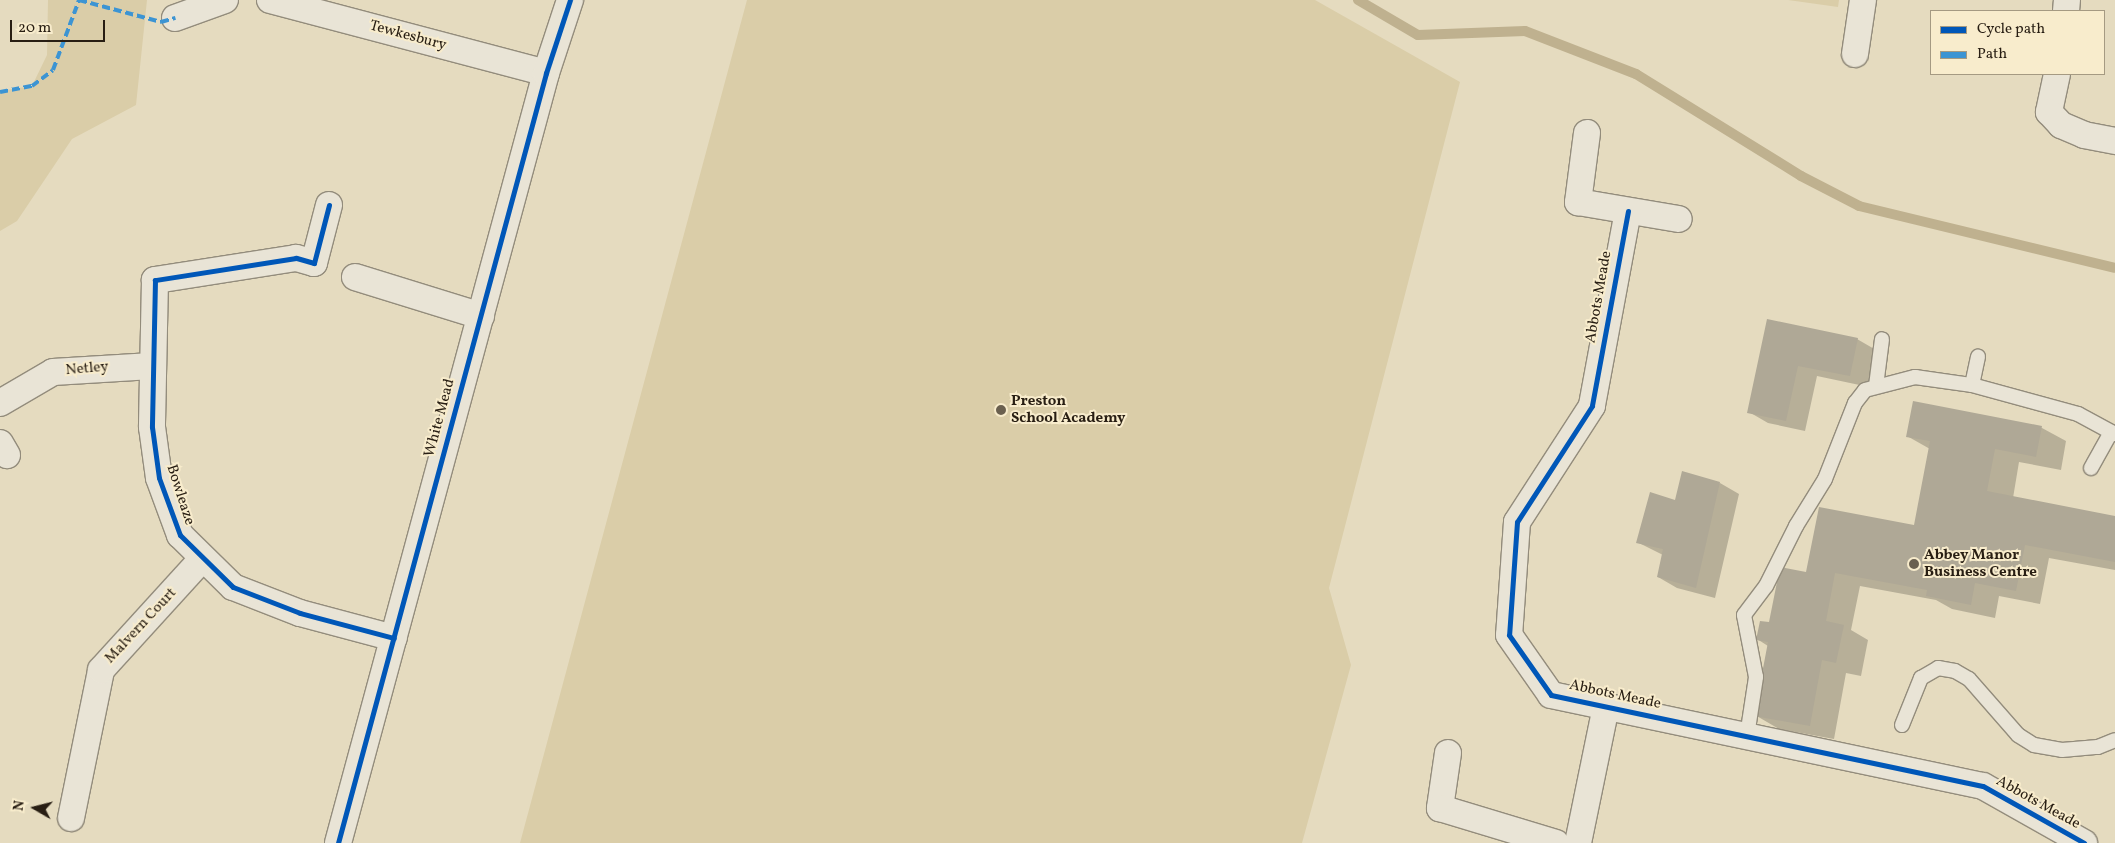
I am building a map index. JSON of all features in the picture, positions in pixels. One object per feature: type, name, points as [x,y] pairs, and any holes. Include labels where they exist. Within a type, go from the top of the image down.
[{"type":"street","points":[[174,18],[225,0]]},
{"type":"street","name":"Tewkesbury","points":[[270,0],[546,73]]},
{"type":"street","name":"White Mead","points":[[338,843],[546,73],[570,0]]},
{"type":"street","points":[[1855,54],[1863,0]]},
{"type":"street","points":[[2057,75],[2049,112],[2061,125],[2084,135],[2115,140]]},
{"type":"street","points":[[1587,133],[1578,202],[1680,219]]},
{"type":"street","points":[[329,205],[333,269],[481,316]]},
{"type":"street","name":"Abbots Meade","points":[[1628,211],[1592,406],[1517,522],[1509,635],[1551,694],[1983,786],[2084,843]]},
{"type":"street","name":"Bowleaze","points":[[333,269],[296,258],[155,280],[152,427],[159,478],[180,536],[233,587],[300,613],[394,638]]},
{"type":"street","name":"Netley","points":[[0,403],[53,372],[152,366]]},
{"type":"street","name":"Malvern Court","points":[[71,818],[100,670],[203,558]]},
{"type":"street","name":"Abbots Meade","points":[[1578,843],[1606,706]]},
{"type":"street","points":[[1448,753],[1440,808],[1556,843]]},
{"type":"lane","points":[[1876,386],[1882,339]]},
{"type":"lane","points":[[1972,385],[1978,357]]},
{"type":"lane","points":[[1747,736],[1756,677],[1744,615],[1766,586],[1792,525],[1825,479],[1856,403],[1865,390],[1915,376],[1972,385],[2078,414],[2113,433],[2091,468]]},
{"type":"lane","points":[[1902,725],[1921,678],[1938,668],[1955,671],[1969,679],[2018,735],[2034,745],[2062,750],[2098,747],[2115,740]]},
{"type":"shaded area","points":[[48,0],[147,0],[136,105],[72,139],[17,221],[0,231],[0,91],[32,86],[47,55]]},
{"type":"shaded area","name":"Preston School Academy","points":[[747,0],[1315,0],[1460,82],[1329,588],[1351,665],[1302,843],[520,843]]},
{"type":"shaded area","points":[[1788,0],[1839,0],[1838,7]]},
{"type":"building","points":[[1767,319],[1858,338],[1850,376],[1798,366],[1786,421],[1747,413]]},
{"type":"building","name":"Abbey Manor Business Centre","points":[[1913,401],[2042,426],[2036,457],[1995,449],[1987,491],[2115,516],[2115,562],[2025,545],[2016,591],[1975,583],[1971,605],[1926,596],[1927,590],[1835,573],[1826,621],[1844,625],[1836,663],[1822,660],[1810,726],[1754,716],[1768,642],[1756,640],[1760,621],[1769,622],[1780,567],[1806,572],[1819,507],[1914,525],[1930,441],[1906,437]]},
{"type":"building","points":[[1682,471],[1720,482],[1696,588],[1657,577],[1663,549],[1636,543],[1650,492],[1675,500]]},
{"type":"waterway","points":[[1358,0],[1418,35],[1525,31],[1636,74],[1801,176],[1859,206],[2115,268]]},
{"type":"marked path","points":[[79,0],[161,22],[175,18]]},
{"type":"marked path","points":[[0,92],[32,86],[53,70],[79,0]]},
{"type":"cycle path","points":[[338,843],[546,73],[570,0]]},
{"type":"cycle path","points":[[329,205],[314,263],[296,258],[155,280],[152,427],[159,478],[180,535],[233,587],[300,613],[394,638]]},
{"type":"cycle path","points":[[1628,211],[1592,406],[1517,522],[1509,635],[1551,695],[1983,786],[2084,843]]},
{"type":"place","name":"Preston School Academy","points":[[1001,410]]},
{"type":"place","name":"Abbey Manor Business Centre","points":[[1914,564]]}]
